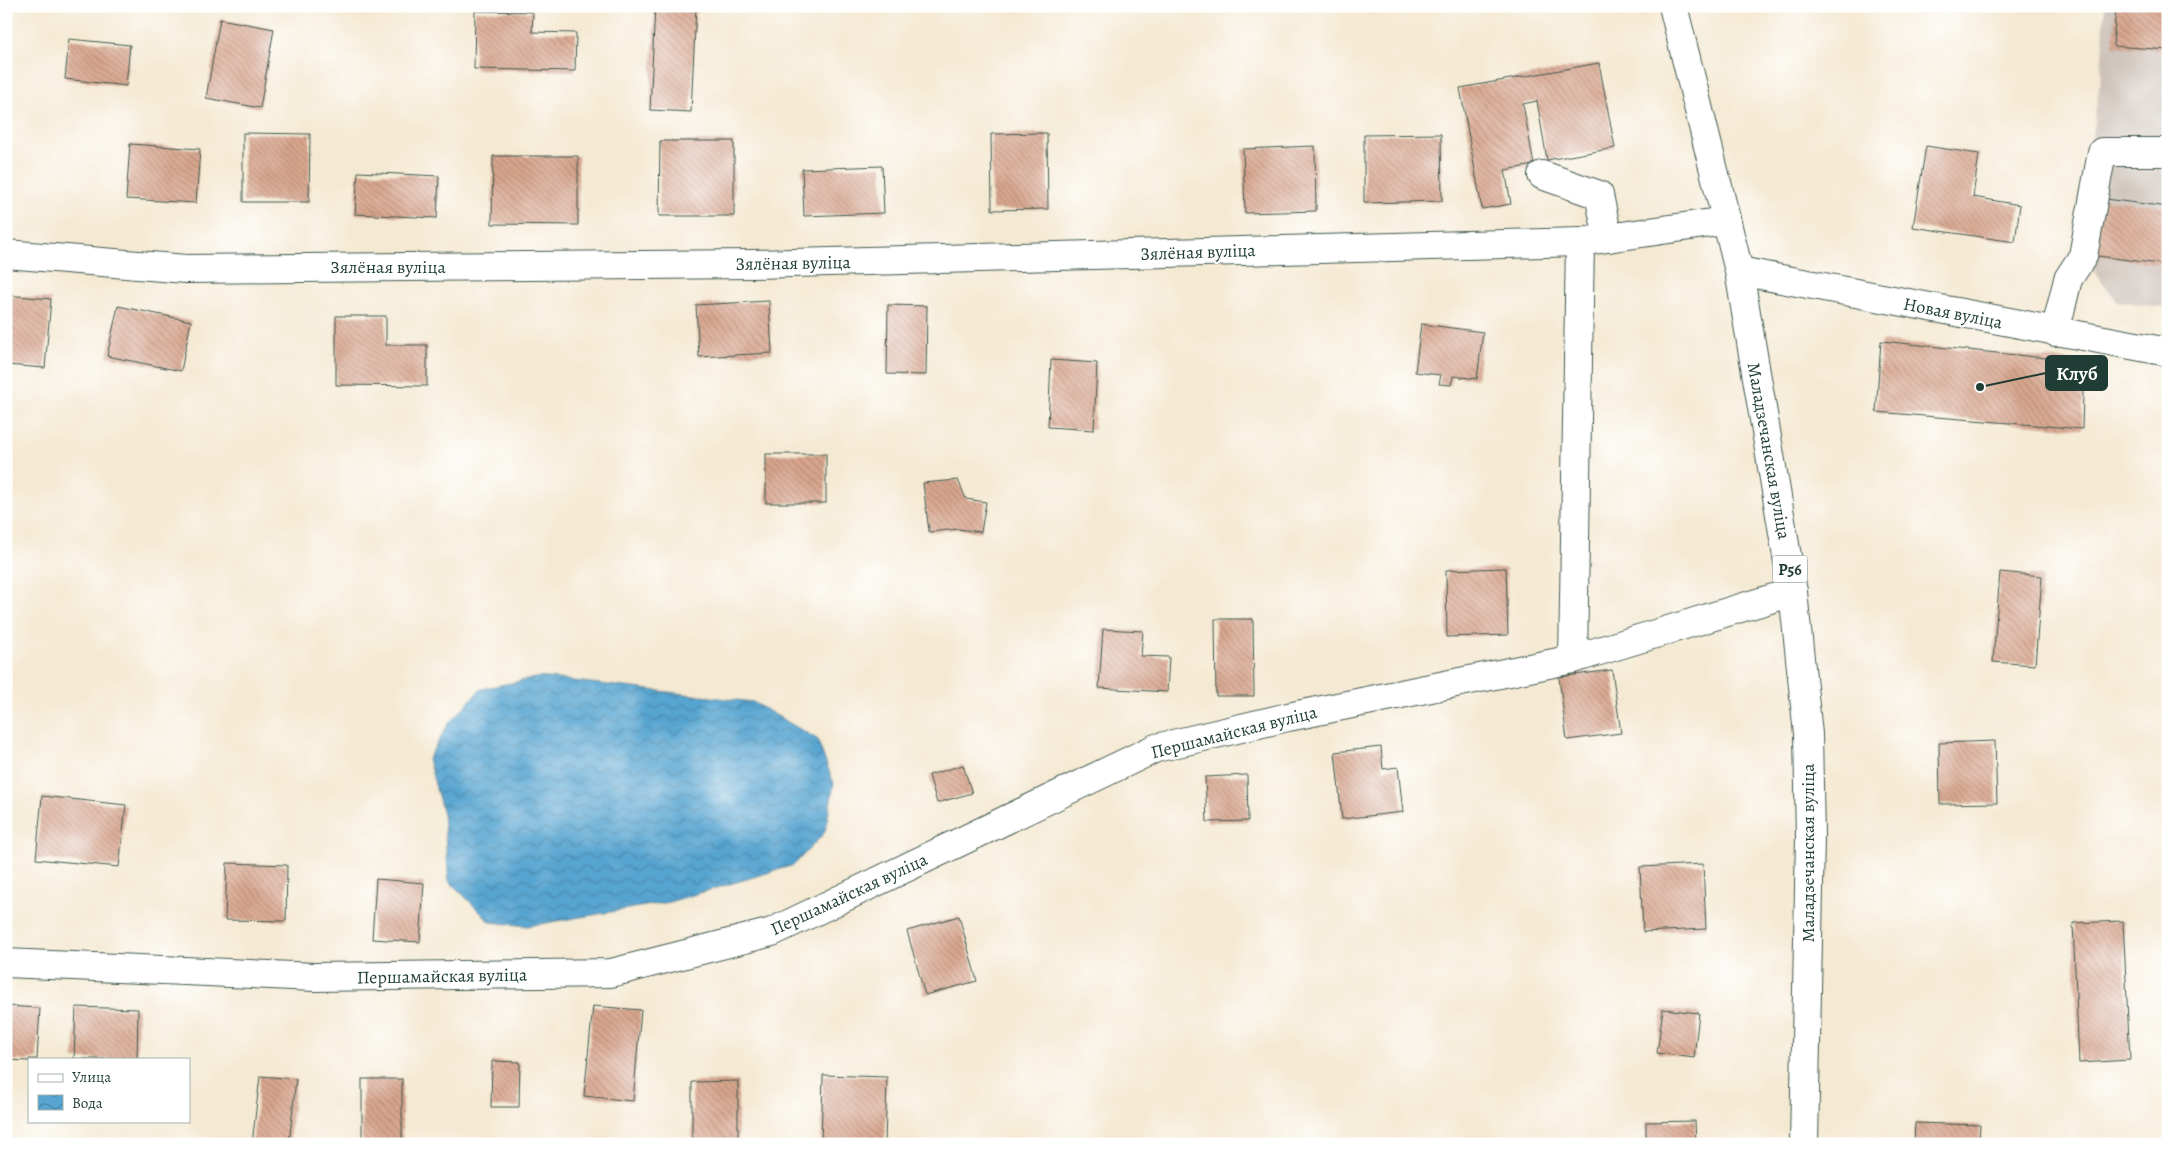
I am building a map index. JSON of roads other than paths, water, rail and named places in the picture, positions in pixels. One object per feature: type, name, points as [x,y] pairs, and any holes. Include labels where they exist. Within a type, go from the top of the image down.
[{"type":"street","name":"Маладзечанская вуліца","points":[[1673,6],[1739,271],[1793,592],[1808,734],[1810,837],[1804,1144]]},
{"type":"street","points":[[2055,332],[2068,279],[2083,256],[2102,152],[2168,152]]},
{"type":"street","points":[[1542,175],[1599,195],[1608,238]]},
{"type":"street","name":"Зялёная вуліца","points":[[6,254],[186,269],[752,264],[1580,242],[1725,220]]},
{"type":"street","points":[[1573,659],[1580,242]]},
{"type":"street","name":"Новая вуліца","points":[[1739,271],[2168,352]]},
{"type":"street","name":"Першамайская вуліца","points":[[6,963],[315,978],[611,973],[772,932],[1156,748],[1288,718],[1573,659],[1793,592]]},
{"type":"water","points":[[540,677],[753,702],[817,739],[834,784],[825,832],[794,865],[669,902],[528,926],[490,922],[449,881],[443,814],[428,759],[449,723],[481,689]]},
{"type":"place","name":"Клуб","points":[[1980,387]]}]
